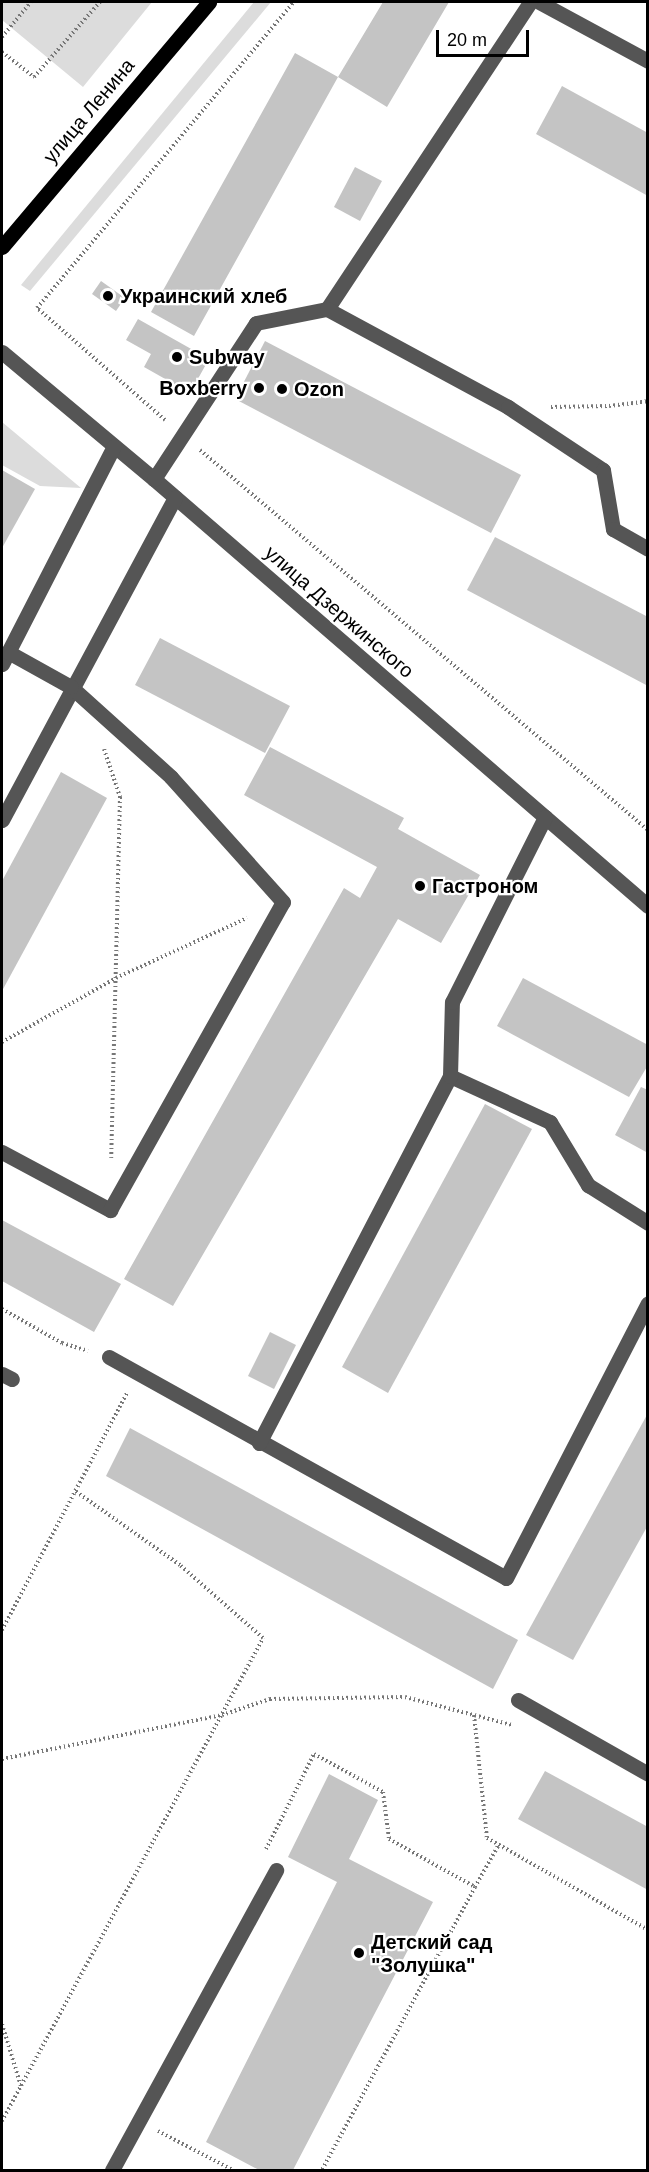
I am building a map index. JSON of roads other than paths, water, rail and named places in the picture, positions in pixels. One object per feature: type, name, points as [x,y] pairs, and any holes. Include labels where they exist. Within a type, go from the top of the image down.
[{"type":"main road","name":"улица Ленина","points":[[2,247],[209,2]]},
{"type":"street","points":[[327,309],[530,2]]},
{"type":"street","points":[[539,2],[648,61]]},
{"type":"street","points":[[154,478],[184,436],[256,323],[327,309],[508,407],[603,470],[613,529],[648,549]]},
{"type":"street","name":"улица Дзержинского","points":[[2,352],[154,478],[648,906]]},
{"type":"street","points":[[2,1152],[110,1210],[283,902],[171,777],[72,687],[5,658],[114,446]]},
{"type":"street","points":[[2,820],[175,497]]},
{"type":"street","points":[[259,1443],[450,1076],[452,1002],[545,817]]},
{"type":"street","points":[[450,1076],[550,1122],[588,1185],[648,1223]]},
{"type":"street","points":[[109,1357],[259,1443],[506,1578],[648,1303]]},
{"type":"street","points":[[518,1700],[648,1774]]},
{"type":"street","points":[[112,2170],[276,1870]]},
{"type":"place","name":"Украинский хлеб","points":[[108,296]]},
{"type":"place","name":"Subway","points":[[177,357]]},
{"type":"place","name":"Boxberry","points":[[259,388]]},
{"type":"place","name":"Ozon","points":[[282,389]]},
{"type":"place","name":"Гастроном","points":[[420,886]]},
{"type":"place","name":"Детский сад \"Золушка\"","points":[[359,1953]]}]
